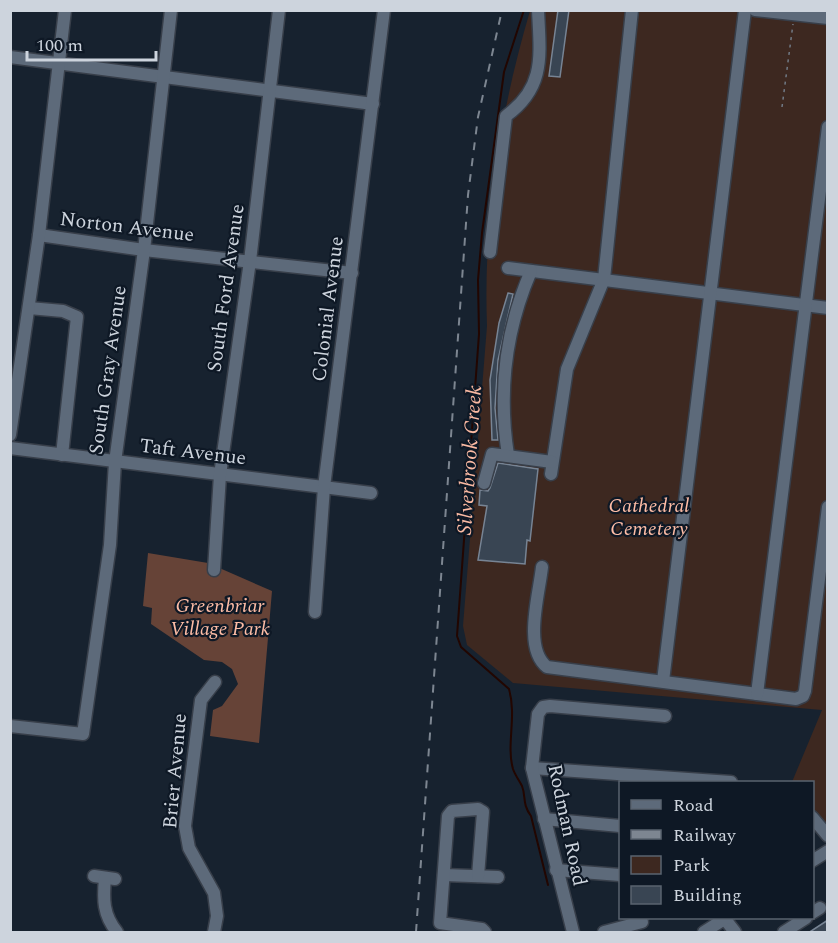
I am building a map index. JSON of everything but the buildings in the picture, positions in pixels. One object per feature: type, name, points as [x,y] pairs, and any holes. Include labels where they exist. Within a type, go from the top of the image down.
[{"type":"street","points":[[10,435],[39,235],[65,10]]},
{"type":"street","name":"South Gray Avenue","points":[[10,726],[83,734],[110,545],[115,462],[144,250],[171,10]]},
{"type":"street","name":"South Ford Avenue","points":[[214,570],[220,475],[250,261],[279,10]]},
{"type":"street","name":"Colonial Avenue","points":[[315,612],[324,487],[384,10]]},
{"type":"street","points":[[490,252],[506,116],[518,108],[534,88],[540,56],[538,10]]},
{"type":"street","points":[[484,483],[490,456],[508,455],[552,468],[567,369],[604,279],[633,10]]},
{"type":"street","points":[[663,681],[745,10]]},
{"type":"street","points":[[755,10],[828,18]]},
{"type":"street","points":[[10,57],[165,75],[373,104]]},
{"type":"street","points":[[758,694],[828,127]]},
{"type":"street","name":"Norton Avenue","points":[[39,235],[144,250],[352,273]]},
{"type":"street","points":[[508,268],[828,308]]},
{"type":"street","points":[[508,455],[502,401],[505,360],[514,318],[531,271]]},
{"type":"street","points":[[29,308],[63,310],[77,317],[62,455]]},
{"type":"street","name":"Taft Avenue","points":[[10,448],[371,494]]},
{"type":"street","points":[[542,567],[534,638],[535,650],[542,663],[553,669],[796,699],[803,696],[805,691],[828,507]]},
{"type":"street","name":"Brier Avenue","points":[[214,933],[217,916],[214,892],[189,848],[186,825],[201,700],[215,682]]},
{"type":"street","name":"Rodman Road","points":[[573,933],[555,870],[532,768],[537,714],[543,707],[665,716]]},
{"type":"street","points":[[532,768],[694,781]]},
{"type":"street","points":[[478,876],[483,812],[478,809],[452,810],[448,816],[440,923],[482,929],[485,933]]},
{"type":"street","points":[[544,819],[619,826]]},
{"type":"street","points":[[814,860],[828,852]]},
{"type":"street","points":[[555,870],[619,875]]},
{"type":"street","points":[[444,875],[498,877]]},
{"type":"street","points":[[105,878],[103,899],[106,918],[117,933]]},
{"type":"street","points":[[704,933],[724,919]]},
{"type":"street","points":[[726,919],[735,933]]},
{"type":"street","points":[[784,933],[805,919]]},
{"type":"street","points":[[604,933],[642,922]]},
{"type":"path","points":[[782,107],[794,15]]},
{"type":"green space","name":"Cathedral Cemetery","points":[[530,11],[827,11],[827,831],[814,812],[814,781],[792,781],[822,710],[513,683],[467,645],[463,626],[487,326],[486,286],[491,206],[502,127]]},
{"type":"green space","name":"Greenbriar Village Park","points":[[148,553],[208,563],[272,591],[259,743],[210,736],[213,710],[222,706],[238,684],[232,669],[222,662],[204,660],[151,624],[152,608],[143,606]]},
{"type":"waterway","name":"Silverbrook Creek","points":[[524,10],[504,72],[482,233],[478,280],[479,334],[457,636],[461,647],[509,689],[512,710],[511,760],[531,816],[548,885]]},
{"type":"railway","points":[[416,932],[468,195],[478,117],[502,10]]}]
